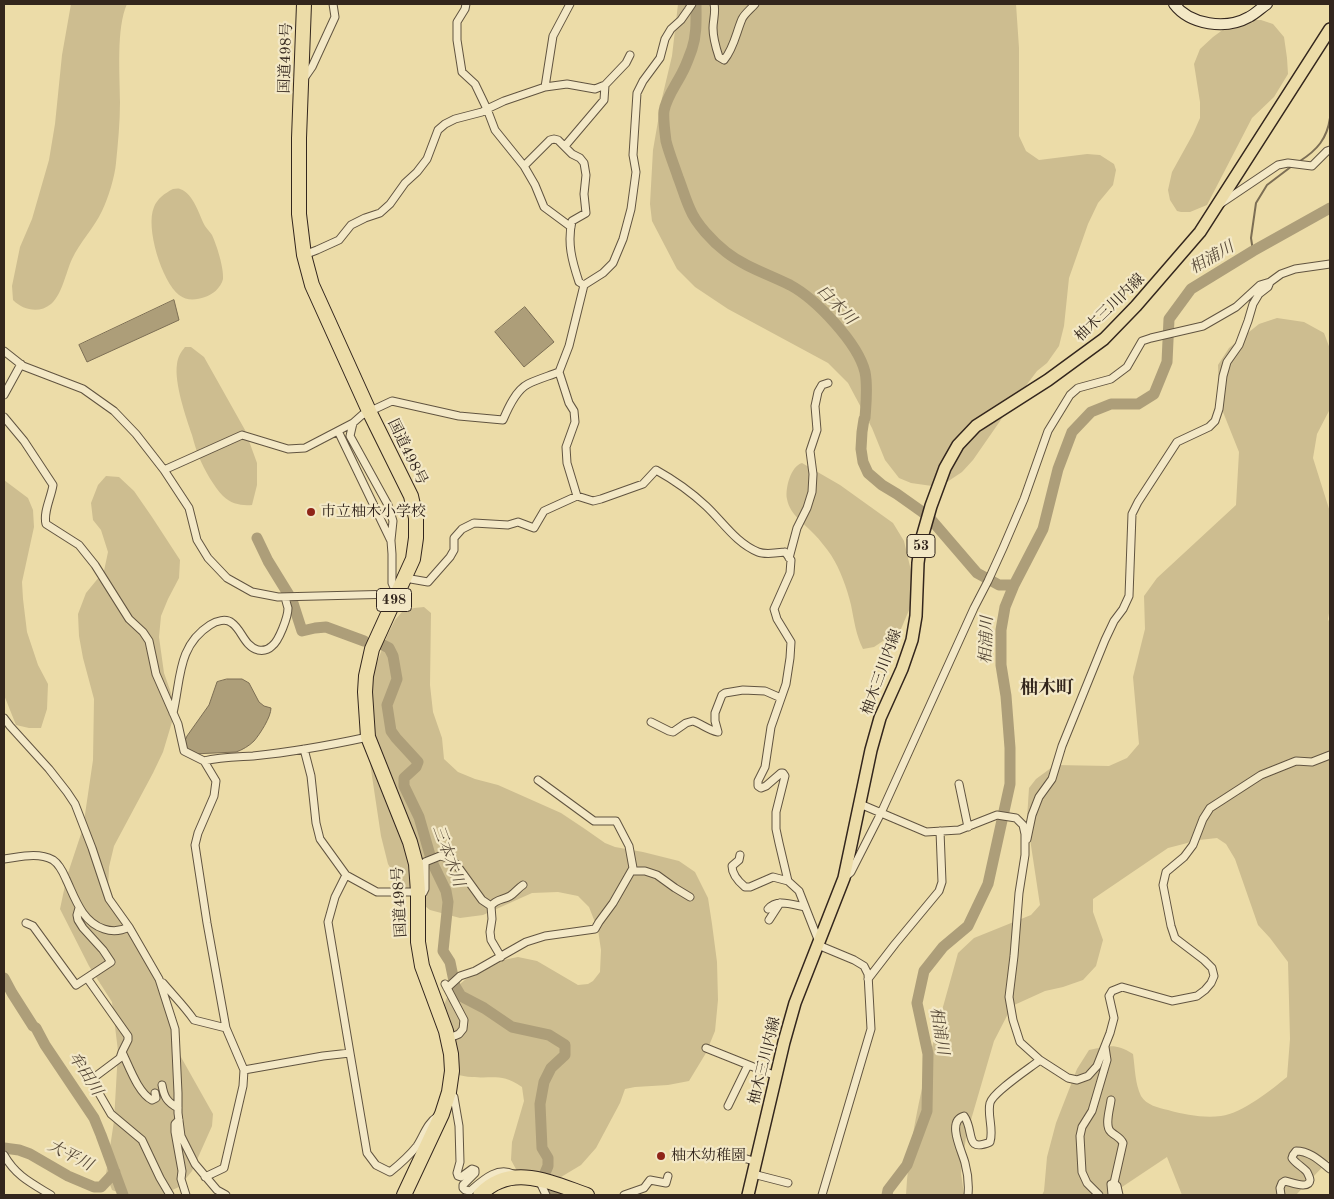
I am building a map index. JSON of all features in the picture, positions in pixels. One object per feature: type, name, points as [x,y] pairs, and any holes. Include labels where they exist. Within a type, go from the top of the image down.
[{"type":"highway","name":"国道498号","points":[[304,4],[299,138],[299,214],[304,254],[312,285],[369,412],[411,496],[416,518],[413,559],[372,649],[366,676],[365,692],[368,737],[410,842],[416,864],[418,942],[422,966],[446,1031],[451,1054],[452,1071],[449,1092],[442,1114],[404,1195]]},
{"type":"highway","points":[[480,1195],[495,1184],[509,1178],[539,1179],[587,1195]]},
{"type":"main road","name":"柚木三川内線","points":[[748,1195],[795,1002],[844,878],[871,750],[880,718],[902,669],[912,640],[916,616],[918,563],[921,541],[945,468],[958,445],[976,426],[1048,380],[1104,339],[1176,262],[1200,232],[1330,28]]},
{"type":"street","points":[[302,82],[312,67],[335,17],[333,4]]},
{"type":"street","points":[[466,4],[458,22],[457,40],[462,72],[475,84],[495,130],[524,166],[544,206],[571,227]]},
{"type":"street","points":[[545,87],[553,36],[570,4]]},
{"type":"street","points":[[577,496],[567,463],[566,447],[575,422],[574,410],[560,372],[569,346],[584,285],[603,273],[613,263],[623,239],[631,209],[636,172],[633,155],[637,93],[643,81],[660,58],[665,39],[671,29],[692,4]]},
{"type":"street","points":[[714,4],[713,28],[715,46],[719,57],[724,60],[735,40],[743,16],[756,4]]},
{"type":"street","points":[[1174,4],[1190,17],[1217,25],[1230,24],[1248,18],[1267,4]]},
{"type":"street","points":[[304,254],[339,240],[351,225],[380,213],[390,204],[405,183],[427,159],[438,130],[445,124],[455,119],[482,112],[504,101],[545,87],[567,84],[596,89],[605,85],[626,63],[630,55]]},
{"type":"street","points":[[565,146],[604,100],[605,85]]},
{"type":"street","points":[[524,166],[550,140],[554,139],[558,140],[572,154],[584,162],[586,213],[572,221],[569,235],[572,261],[579,282],[584,285]]},
{"type":"street","points":[[1216,207],[1278,165],[1288,163],[1312,166],[1330,150]]},
{"type":"street","points":[[844,878],[851,872],[881,813],[1003,548],[1024,499],[1048,431],[1070,395],[1078,388],[1111,379],[1127,367],[1142,341],[1203,326],[1236,307],[1260,285],[1270,282],[1280,274],[1295,269],[1330,264]]},
{"type":"street","points":[[1025,845],[1032,815],[1039,797],[1052,778],[1062,746],[1105,640],[1129,596],[1132,514],[1177,442],[1210,427],[1215,421],[1219,409],[1223,376],[1227,362],[1239,345],[1253,304],[1270,282]]},
{"type":"street","points":[[4,351],[21,364],[83,389],[114,411],[136,434],[164,470],[189,508],[197,540],[208,558],[227,578],[252,592],[278,598],[397,594],[392,583],[391,541],[393,522],[388,505],[350,436],[353,423]]},
{"type":"street","points":[[4,395],[21,364]]},
{"type":"street","points":[[164,470],[242,435],[288,449],[305,448],[353,423],[362,415],[392,401],[459,416],[503,420],[509,406],[527,384],[560,372]]},
{"type":"street","points":[[789,558],[797,528],[807,508],[812,492],[813,474],[810,451],[817,430],[814,406],[822,384],[828,383]]},
{"type":"street","points":[[4,417],[24,441],[53,485],[45,518],[46,524],[79,545],[95,565],[129,619],[143,632],[149,641],[156,674],[178,724],[184,751],[204,761],[216,780],[214,796],[198,833],[195,845],[226,1028],[244,1070],[243,1086],[224,1168],[205,1177]]},
{"type":"street","points":[[338,431],[391,541]]},
{"type":"street","points":[[405,578],[428,582],[450,557],[454,550],[454,538],[462,530],[474,523],[508,526],[518,522],[534,528],[544,511],[577,496],[593,501],[643,484],[656,470],[678,483],[705,505],[734,537],[746,545],[760,553],[785,552],[791,560],[790,573],[774,609],[777,619],[791,642],[786,684],[771,727],[765,767],[758,786],[761,788],[766,786],[780,773],[783,773],[785,776],[776,812],[776,829],[788,881]]},
{"type":"street","points":[[173,713],[182,662],[195,639],[215,622],[226,620],[231,622],[251,647],[265,650],[273,646],[283,628],[288,610],[285,597]]},
{"type":"street","points":[[651,722],[673,732],[686,723],[693,721],[702,724],[706,729],[718,732],[715,713],[722,695],[725,693],[743,690],[765,691],[781,698]]},
{"type":"street","points":[[4,718],[68,792],[92,848],[109,900],[130,927],[160,979],[186,1008],[194,1020],[226,1028]]},
{"type":"street","points":[[204,761],[216,758],[254,756],[368,737]]},
{"type":"street","points":[[304,748],[311,776],[316,823],[320,839],[346,874],[377,892],[418,894],[423,893],[425,890],[425,862],[440,856],[448,858],[456,864],[482,900],[490,906],[492,919],[491,940],[501,957]]},
{"type":"street","points":[[860,804],[926,832],[959,830],[997,816],[1016,818],[1024,825],[1023,868],[1009,997],[1013,1020],[1020,1042],[1040,1060],[1068,1078],[1077,1080],[1088,1076],[1098,1066],[1114,1018],[1109,996],[1112,991],[1122,987],[1172,1001],[1197,996],[1211,983],[1214,976],[1212,968],[1175,938],[1164,885],[1166,872],[1184,857],[1194,845],[1203,819],[1210,808],[1261,775],[1296,761],[1312,762],[1330,755]]},
{"type":"street","points":[[447,1039],[459,1034],[463,1029],[464,1020],[447,986],[460,976],[475,971],[526,942],[545,936],[595,929],[632,871],[629,846],[616,821],[594,820],[538,780]]},
{"type":"street","points":[[959,784],[968,826]]},
{"type":"street","points":[[868,980],[939,890],[942,882],[940,831]]},
{"type":"street","points":[[740,855],[739,860],[732,866],[740,883],[745,887],[750,887],[773,877],[788,881],[799,891],[819,943],[864,966],[868,974],[871,1029],[822,1195]]},
{"type":"street","points":[[4,860],[43,856],[54,861],[62,870],[79,908],[86,918],[96,926],[108,931],[121,931],[130,927]]},
{"type":"street","points":[[632,871],[645,871],[657,875],[690,897]]},
{"type":"street","points":[[346,874],[335,897],[328,922],[367,1153],[376,1165],[390,1172],[404,1161],[416,1147],[432,1120],[442,1114]]},
{"type":"street","points":[[490,906],[494,901],[509,896],[523,885]]},
{"type":"street","points":[[768,909],[774,903],[805,907]]},
{"type":"street","points":[[769,920],[780,903]]},
{"type":"street","points":[[26,923],[33,926],[76,985],[110,962],[103,950],[78,920],[79,908]]},
{"type":"street","points":[[86,978],[128,1036],[120,1058],[92,1079],[93,1083],[111,1114],[142,1140],[170,1195]]},
{"type":"street","points":[[160,979],[175,1029],[178,1108],[182,1136],[195,1164],[217,1190],[226,1195]]},
{"type":"street","points":[[1099,1195],[1087,1183],[1082,1172],[1080,1136],[1082,1127],[1092,1111],[1107,1060],[1105,1046]]},
{"type":"street","points":[[706,1048],[776,1076]]},
{"type":"street","points":[[122,1052],[146,1097],[152,1100],[156,1098],[156,1093]]},
{"type":"street","points":[[244,1070],[350,1053]]},
{"type":"street","points":[[968,1195],[969,1182],[965,1161],[956,1134],[957,1120],[964,1116],[972,1141],[976,1146],[990,1142],[992,1137],[990,1104],[994,1095],[1040,1060]]},
{"type":"street","points":[[728,1106],[748,1065]]},
{"type":"street","points":[[162,1085],[165,1098],[170,1104],[178,1108]]},
{"type":"street","points":[[449,1092],[454,1097],[459,1126],[460,1162],[458,1176],[461,1177],[475,1170],[475,1173],[463,1185],[463,1188],[470,1191],[483,1180],[499,1172],[511,1173],[516,1178]]},
{"type":"street","points":[[1112,1100],[1107,1127],[1121,1138],[1123,1143],[1114,1183],[1111,1184],[1112,1195]]},
{"type":"street","points":[[179,1120],[175,1124],[175,1132],[186,1195]]},
{"type":"street","points":[[1280,1195],[1280,1188],[1285,1181],[1302,1185],[1309,1182],[1310,1178],[1307,1172],[1292,1158],[1296,1151],[1302,1151],[1317,1158],[1330,1169]]},
{"type":"street","points":[[724,1152],[757,1162]]},
{"type":"street","points":[[4,1155],[10,1166],[21,1177],[51,1195]]},
{"type":"street","points":[[753,1174],[788,1183]]},
{"type":"street","points":[[624,1195],[644,1188],[650,1180],[666,1183],[668,1176]]},
{"type":"street","points":[[539,1179],[546,1195]]},
{"type":"street","points":[[1114,1183],[1117,1186],[1119,1195]]},
{"type":"shaded area","points":[[71,4],[127,4],[120,38],[120,117],[115,168],[104,206],[72,259],[58,295],[46,307],[31,310],[13,300],[12,286],[20,247],[32,219],[49,160],[55,124],[62,55]]},
{"type":"shaded area","points":[[678,4],[1016,4],[1019,48],[1019,136],[1026,151],[1039,160],[1087,154],[1100,155],[1114,164],[1116,170],[1113,185],[1098,203],[1088,224],[1069,278],[1064,326],[1059,346],[1047,363],[1037,371],[973,460],[962,472],[947,482],[932,486],[911,483],[899,478],[885,460],[872,428],[848,383],[828,363],[728,309],[695,287],[677,269],[652,221],[650,204],[653,150],[672,56]]},
{"type":"shaded area","points":[[1248,20],[1261,20],[1273,24],[1284,37],[1288,74],[1274,97],[1252,118],[1207,205],[1190,212],[1177,211],[1170,200],[1168,190],[1172,172],[1200,118],[1200,102],[1194,64],[1200,49],[1213,37],[1228,26]]},
{"type":"shaded area","points":[[173,189],[179,189],[189,195],[205,226],[212,235],[220,257],[223,274],[222,282],[213,293],[202,298],[188,299],[182,297],[173,288],[161,267],[153,240],[152,216],[154,207],[157,201]]},
{"type":"shaded area","points":[[174,300],[179,320],[87,362],[79,345]]},
{"type":"shaded area","points":[[525,307],[554,342],[524,367],[495,332]]},
{"type":"shaded area","points":[[1277,318],[1304,322],[1324,333],[1330,349],[1330,409],[1317,434],[1313,458],[1330,512],[1330,607],[1328,619],[1330,624],[1330,1159],[1296,1195],[1182,1195],[1167,1157],[1110,1195],[1042,1195],[1047,1157],[1056,1123],[1077,1069],[1089,1050],[1112,1046],[1133,1054],[1138,1086],[1143,1099],[1157,1107],[1194,1116],[1208,1117],[1229,1114],[1256,1100],[1287,1077],[1290,1039],[1288,962],[1258,925],[1235,859],[1226,844],[1217,838],[1199,840],[1168,848],[1093,899],[1093,912],[1103,940],[1096,966],[1083,980],[1045,991],[1012,1006],[994,1041],[966,1137],[961,1173],[964,1195],[906,1195],[913,1134],[919,1103],[933,1043],[958,953],[974,938],[1031,915],[1040,905],[1027,819],[1029,788],[1036,779],[1055,765],[1109,766],[1127,758],[1139,744],[1133,677],[1145,629],[1144,596],[1157,578],[1236,505],[1239,452],[1219,402],[1218,365],[1229,348],[1259,324]]},
{"type":"shaded area","points":[[185,347],[191,347],[204,357],[245,430],[257,463],[257,485],[252,505],[237,504],[223,496],[216,488],[199,457],[177,381],[177,362]]},
{"type":"shaded area","points":[[802,463],[840,485],[893,523],[904,541],[913,579],[912,603],[901,629],[874,647],[863,649],[843,579],[837,566],[823,544],[794,514],[789,505],[787,499],[788,484],[795,468]]},
{"type":"shaded area","points":[[106,476],[119,477],[134,491],[180,560],[179,578],[161,616],[159,637],[164,673],[175,712],[163,752],[114,846],[109,867],[108,890],[114,911],[158,969],[177,1050],[213,1114],[212,1126],[192,1171],[179,1187],[161,1195],[125,1195],[112,1190],[106,1174],[114,1121],[118,1051],[112,1002],[89,966],[60,909],[67,876],[83,828],[93,760],[94,699],[83,658],[78,614],[86,593],[104,571],[108,552],[101,530],[93,520],[91,503],[98,485]]},
{"type":"shaded area","points":[[4,480],[28,498],[33,510],[34,527],[22,582],[27,632],[38,665],[48,684],[47,709],[41,728],[16,725],[4,695]]},
{"type":"shaded area","points":[[424,607],[431,613],[430,685],[433,712],[442,738],[444,759],[458,772],[498,785],[561,813],[605,843],[615,847],[679,861],[695,872],[708,898],[717,962],[718,1000],[715,1031],[706,1053],[689,1081],[625,1089],[620,1103],[596,1148],[581,1165],[561,1177],[543,1179],[517,1171],[511,1160],[512,1142],[524,1101],[522,1087],[503,1078],[456,1075],[443,1007],[449,993],[466,979],[503,960],[518,957],[537,961],[578,985],[588,984],[593,981],[600,972],[601,950],[598,930],[589,907],[578,896],[558,892],[532,893],[483,915],[460,918],[430,910],[403,889],[388,864],[381,836],[364,723],[370,681],[395,620],[402,612]]},
{"type":"shaded area","points":[[227,679],[242,679],[249,683],[259,702],[271,708],[265,725],[254,741],[236,752],[193,754],[187,751],[184,743],[187,736],[209,705],[217,682]]},
{"type":"waterway","name":"白木川","points":[[696,4],[694,43],[667,101],[664,114],[667,146],[693,215],[710,238],[733,257],[790,285],[812,300],[835,323],[854,348],[861,361],[866,378],[866,407],[861,449],[863,462],[868,473],[882,485],[928,516],[977,573],[999,585],[1014,585]]},
{"type":"waterway","points":[[1300,161],[1311,153],[1324,138],[1330,118]]},
{"type":"waterway","points":[[1253,251],[1251,238],[1256,203],[1267,185],[1292,166]]},
{"type":"waterway","name":"相浦川","points":[[887,1195],[888,1190],[907,1165],[927,1111],[928,1054],[917,1003],[924,971],[943,947],[968,926],[988,884],[1010,784],[1010,748],[1006,696],[1001,665],[1001,630],[1005,607],[1014,585],[1043,529],[1058,469],[1072,432],[1091,412],[1111,404],[1138,404],[1154,394],[1167,362],[1169,319],[1191,289],[1253,251],[1330,208]]},
{"type":"waterway","name":"三本木川","points":[[257,538],[268,561],[292,600],[302,631],[326,627],[364,641]]},
{"type":"waterway","name":"三本木川","points":[[381,644],[389,648],[393,656],[397,679],[387,705],[391,731],[418,762],[416,767],[404,778],[404,786],[419,817],[432,862],[446,891],[448,902],[443,951],[450,962],[455,986],[461,996],[484,1008],[512,1027],[549,1035],[565,1045],[565,1055],[551,1068],[544,1082],[540,1104],[542,1148],[548,1158],[548,1166],[545,1173]]},
{"type":"waterway","name":"牟田川","points":[[4,978],[45,1045],[94,1118],[123,1195]]},
{"type":"waterway","name":"大平川","points":[[4,1148],[30,1154],[68,1176],[94,1187],[101,1187],[115,1172]]},
{"type":"waterway","name":"三本木川","points":[[550,1191],[555,1195]]},
{"type":"place","name":"市立柚木小学校","points":[[311,512]]},
{"type":"place","name":"柚木幼稚園","points":[[661,1156]]},
{"type":"district","name":"柚木町","points":[[1047,688]]}]
